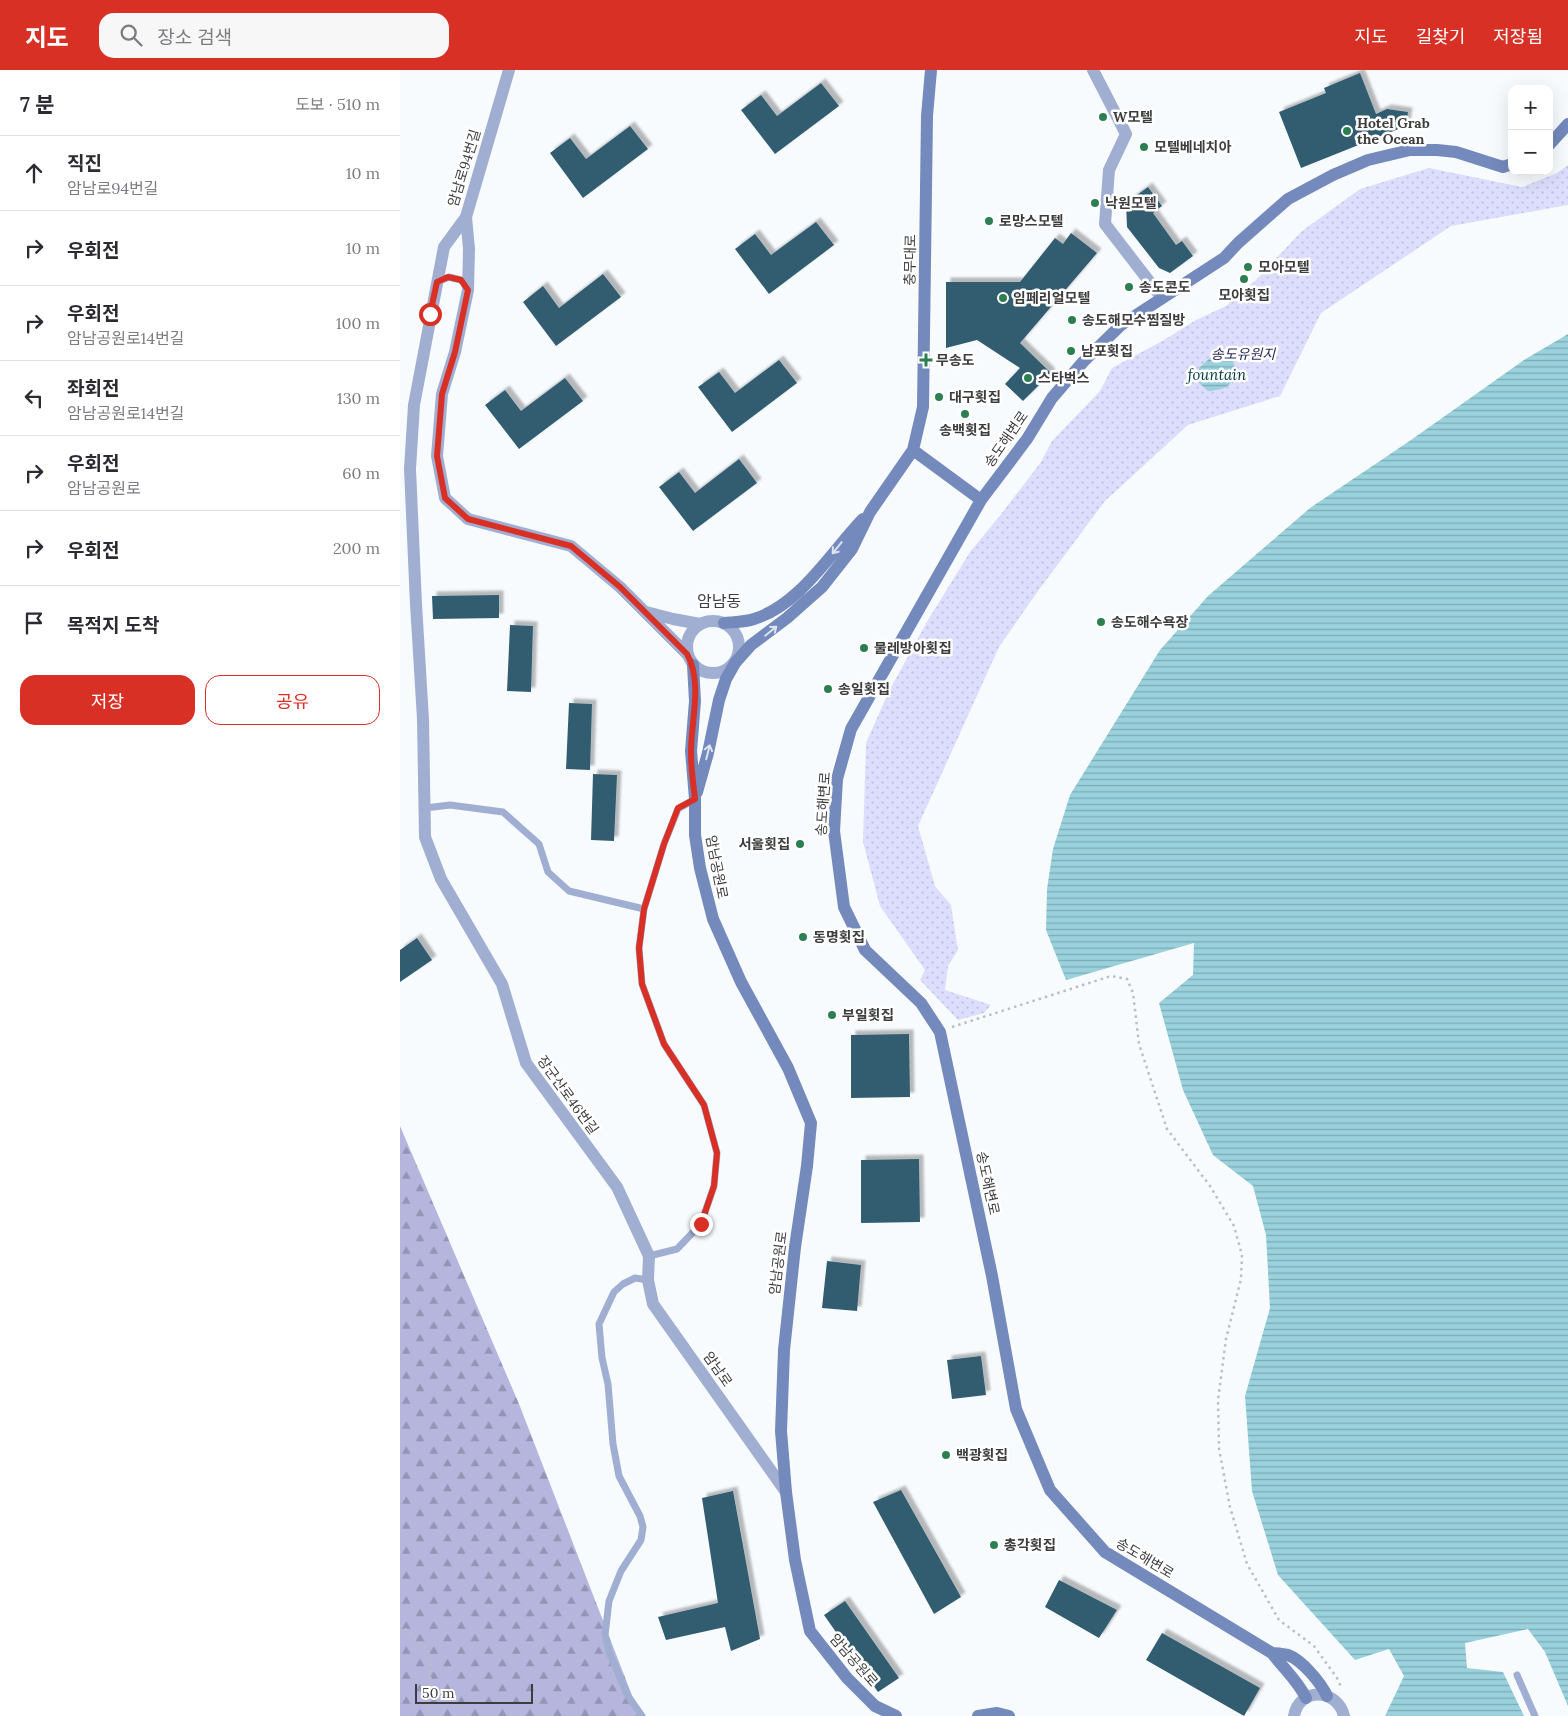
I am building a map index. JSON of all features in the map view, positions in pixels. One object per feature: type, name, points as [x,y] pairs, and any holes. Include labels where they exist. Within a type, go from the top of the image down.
[{"type":"street","name":"암남로94번길","points":[[425,808],[423,719],[410,469],[414,406],[444,246],[466,217],[509,70]]},
{"type":"street","name":"충무대로","points":[[913,450],[923,407],[927,116],[931,70]]},
{"type":"street","points":[[1093,70],[1126,134],[1109,170],[1105,224],[1162,298]]},
{"type":"street","points":[[1553,141],[1568,124]]},
{"type":"street","name":"송도해변로","points":[[1327,1696],[1312,1673],[1290,1656],[1272,1652],[1105,1552],[1050,1490],[1016,1409],[992,1276],[940,1031],[921,1003],[865,950],[844,907],[834,831],[837,779],[851,729],[981,500],[1027,439],[1052,398],[1083,362],[1121,325],[1224,258],[1238,243],[1288,199],[1333,175],[1368,160],[1410,150],[1437,150],[1474,157],[1502,167],[1508,165]]},
{"type":"street","points":[[466,217],[469,249],[468,290],[455,352],[442,394],[437,456],[445,498],[468,519],[571,546],[620,587],[646,612],[690,660],[703,672],[714,674],[726,671],[735,663],[740,652],[739,640],[734,630],[724,623],[712,620],[700,624],[692,632],[687,643],[690,660]]},
{"type":"street","points":[[913,450],[981,500]]},
{"type":"street","name":"암남공원로","points":[[695,799],[708,753],[719,700],[726,679],[735,663],[751,645],[787,618],[822,587],[852,549],[870,512],[913,450]]},
{"type":"street","name":"암남공원로","points":[[724,623],[754,619],[769,613],[788,600],[818,571],[846,536],[870,512]]},
{"type":"street","points":[[646,612],[700,624]]},
{"type":"street","name":"암남공원로","points":[[690,660],[695,701],[691,751],[695,799],[695,835],[700,868],[713,919],[742,982],[788,1068],[812,1123],[794,1247],[784,1350],[781,1431],[786,1492],[795,1560],[810,1631],[847,1678],[875,1706],[896,1716]]},
{"type":"street","name":"장군산로46번길","points":[[425,808],[425,837],[441,879],[502,984],[526,1063],[617,1187],[649,1256]]},
{"type":"street","name":"암남로","points":[[649,1256],[648,1280],[653,1304],[786,1492]]},
{"type":"street","name":"송도해변로","points":[[1272,1652],[1301,1687],[1306,1698]]},
{"type":"street","points":[[1294,1716],[1299,1704],[1306,1698],[1320,1694],[1334,1700],[1340,1706],[1344,1716]]},
{"type":"street","points":[[978,1716],[997,1713],[1009,1716]]},
{"type":"lane","points":[[437,282],[448,277],[461,280],[468,290]]},
{"type":"lane","points":[[649,1256],[677,1249],[701,1224],[714,1186],[717,1153],[704,1105],[664,1044],[642,984],[639,948],[644,909],[664,844],[678,808],[695,799]]},
{"type":"lane","points":[[425,808],[450,805],[502,812],[539,844],[548,872],[568,891],[644,909]]},
{"type":"lane","points":[[642,1716],[628,1696],[609,1652],[605,1635],[609,1601],[621,1571],[641,1540],[643,1527],[640,1516],[620,1476],[613,1444],[608,1384],[602,1358],[599,1324],[614,1292],[623,1284],[635,1278],[648,1280]]},
{"type":"lane","points":[[1516,1675],[1535,1716]]},
{"type":"path","points":[[940,1031],[1111,976],[1127,979],[1133,993],[1138,1044],[1167,1129],[1210,1186],[1234,1226],[1242,1255],[1241,1279],[1226,1339],[1218,1400],[1219,1449],[1230,1507],[1248,1564],[1279,1620],[1314,1646],[1337,1678],[1344,1692]]},
{"type":"path","points":[[400,1624],[428,1651],[431,1668],[428,1716]]},
{"type":"green space","name":"송도유원지","points":[[1568,165],[1568,205],[1451,226],[1321,313],[1280,396],[1188,425],[1105,501],[1038,591],[999,647],[918,826],[935,886],[951,905],[958,950],[948,966],[945,990],[991,1005],[984,1013],[958,1020],[920,980],[925,970],[880,906],[863,842],[866,743],[889,691],[928,620],[970,552],[1041,462],[1052,441],[1100,391],[1112,368],[1196,320],[1226,306],[1256,280],[1302,231],[1360,189],[1429,168],[1522,187],[1557,173]]},
{"type":"green space","points":[[400,1126],[519,1404],[640,1716],[400,1716]]},
{"type":"water","points":[[1568,334],[1568,1706],[1545,1652],[1528,1629],[1465,1643],[1467,1668],[1503,1672],[1524,1716],[1385,1716],[1404,1676],[1389,1649],[1355,1660],[1278,1575],[1252,1491],[1245,1396],[1270,1308],[1266,1235],[1253,1186],[1213,1155],[1183,1090],[1159,1003],[1193,975],[1194,943],[1066,980],[1046,930],[1047,889],[1053,849],[1070,795],[1160,650],[1208,596],[1310,508],[1411,440],[1524,360]]},
{"type":"water","name":"fountain","points":[[1221,355],[1232,360],[1237,372],[1227,387],[1208,391],[1199,383],[1199,368],[1210,358]]},
{"type":"building","points":[[1360,73],[1376,114],[1387,109],[1408,112],[1406,126],[1301,168],[1279,112],[1326,93],[1324,88]]},
{"type":"building","points":[[821,83],[839,106],[775,154],[741,110],[761,95],[777,116]]},
{"type":"building","points":[[630,126],[648,149],[583,198],[550,153],[570,138],[586,159]]},
{"type":"building","points":[[1148,187],[1162,206],[1153,213],[1176,245],[1182,241],[1193,256],[1170,273],[1159,268],[1127,227],[1126,203]]},
{"type":"building","points":[[816,222],[834,245],[769,294],[735,249],[755,234],[771,255]]},
{"type":"building","points":[[1071,233],[1097,253],[1020,343],[1051,373],[1023,401],[1005,384],[1020,368],[977,340],[946,348],[946,282],[1020,282],[1055,238],[1063,244]]},
{"type":"building","points":[[603,274],[621,297],[556,346],[523,302],[543,286],[559,308]]},
{"type":"building","points":[[779,360],[797,383],[732,432],[698,387],[719,372],[735,393]]},
{"type":"building","points":[[565,378],[583,401],[519,449],[485,405],[505,390],[521,411]]},
{"type":"building","points":[[739,459],[757,483],[693,531],[659,487],[679,472],[695,493]]},
{"type":"building","points":[[499,595],[499,618],[433,619],[432,596]]},
{"type":"building","points":[[510,625],[533,626],[531,692],[507,691]]},
{"type":"building","points":[[569,703],[592,704],[590,770],[566,769]]},
{"type":"building","points":[[593,774],[617,775],[614,841],[591,840]]},
{"type":"building","points":[[417,938],[432,960],[400,982],[400,950]]},
{"type":"building","points":[[909,1034],[910,1097],[851,1098],[851,1035]]},
{"type":"building","points":[[919,1159],[920,1222],[861,1223],[861,1160]]},
{"type":"building","points":[[827,1261],[861,1265],[857,1311],[822,1308]]},
{"type":"building","points":[[981,1356],[986,1395],[952,1399],[947,1360]]},
{"type":"building","points":[[901,1490],[961,1597],[934,1614],[873,1502]]},
{"type":"building","points":[[733,1491],[760,1639],[731,1651],[725,1627],[666,1640],[658,1617],[718,1603],[702,1498]]},
{"type":"building","points":[[1059,1580],[1117,1610],[1099,1638],[1045,1607]]},
{"type":"building","points":[[845,1601],[899,1678],[878,1692],[824,1615]]},
{"type":"building","points":[[1162,1633],[1260,1688],[1244,1716],[1146,1660]]},
{"type":"place","name":"W모텔","points":[[1103,117]]},
{"type":"place","name":"Hotel Grab the Ocean","points":[[1347,131]]},
{"type":"place","name":"모텔베네치아","points":[[1144,147]]},
{"type":"place","name":"낙원모텔","points":[[1095,203]]},
{"type":"place","name":"로망스모텔","points":[[989,221]]},
{"type":"place","name":"모아모텔","points":[[1248,267]]},
{"type":"place","name":"모아횟집","points":[[1244,279]]},
{"type":"place","name":"송도콘도","points":[[1129,287]]},
{"type":"place","name":"임페리얼모텔","points":[[1003,298]]},
{"type":"place","name":"송도해모수찜질방","points":[[1072,320]]},
{"type":"place","name":"남포횟집","points":[[1071,351]]},
{"type":"place","name":"무송도","points":[[926,360]]},
{"type":"place","name":"스타벅스","points":[[1028,378]]},
{"type":"place","name":"대구횟집","points":[[939,397]]},
{"type":"place","name":"송백횟집","points":[[965,414]]},
{"type":"place","name":"송도해수욕장","points":[[1101,622]]},
{"type":"place","name":"물레방아횟집","points":[[864,648]]},
{"type":"place","name":"송일횟집","points":[[828,689]]},
{"type":"place","name":"서울횟집","points":[[800,844]]},
{"type":"place","name":"동명횟집","points":[[803,937]]},
{"type":"place","name":"부일횟집","points":[[832,1015]]},
{"type":"place","name":"백광횟집","points":[[946,1455]]},
{"type":"place","name":"총각횟집","points":[[994,1545]]},
{"type":"district","name":"암남동","points":[[719,601]]},
{"type":"route","points":[[430,314],[437,282],[448,277],[461,280],[468,290],[455,352],[442,394],[437,456],[445,498],[468,519],[571,546],[620,587],[687,654],[693,665],[695,701],[691,751],[695,799],[678,808],[664,844],[644,909],[639,948],[642,984],[664,1044],[704,1105],[717,1153],[714,1186],[701,1224]]}]
